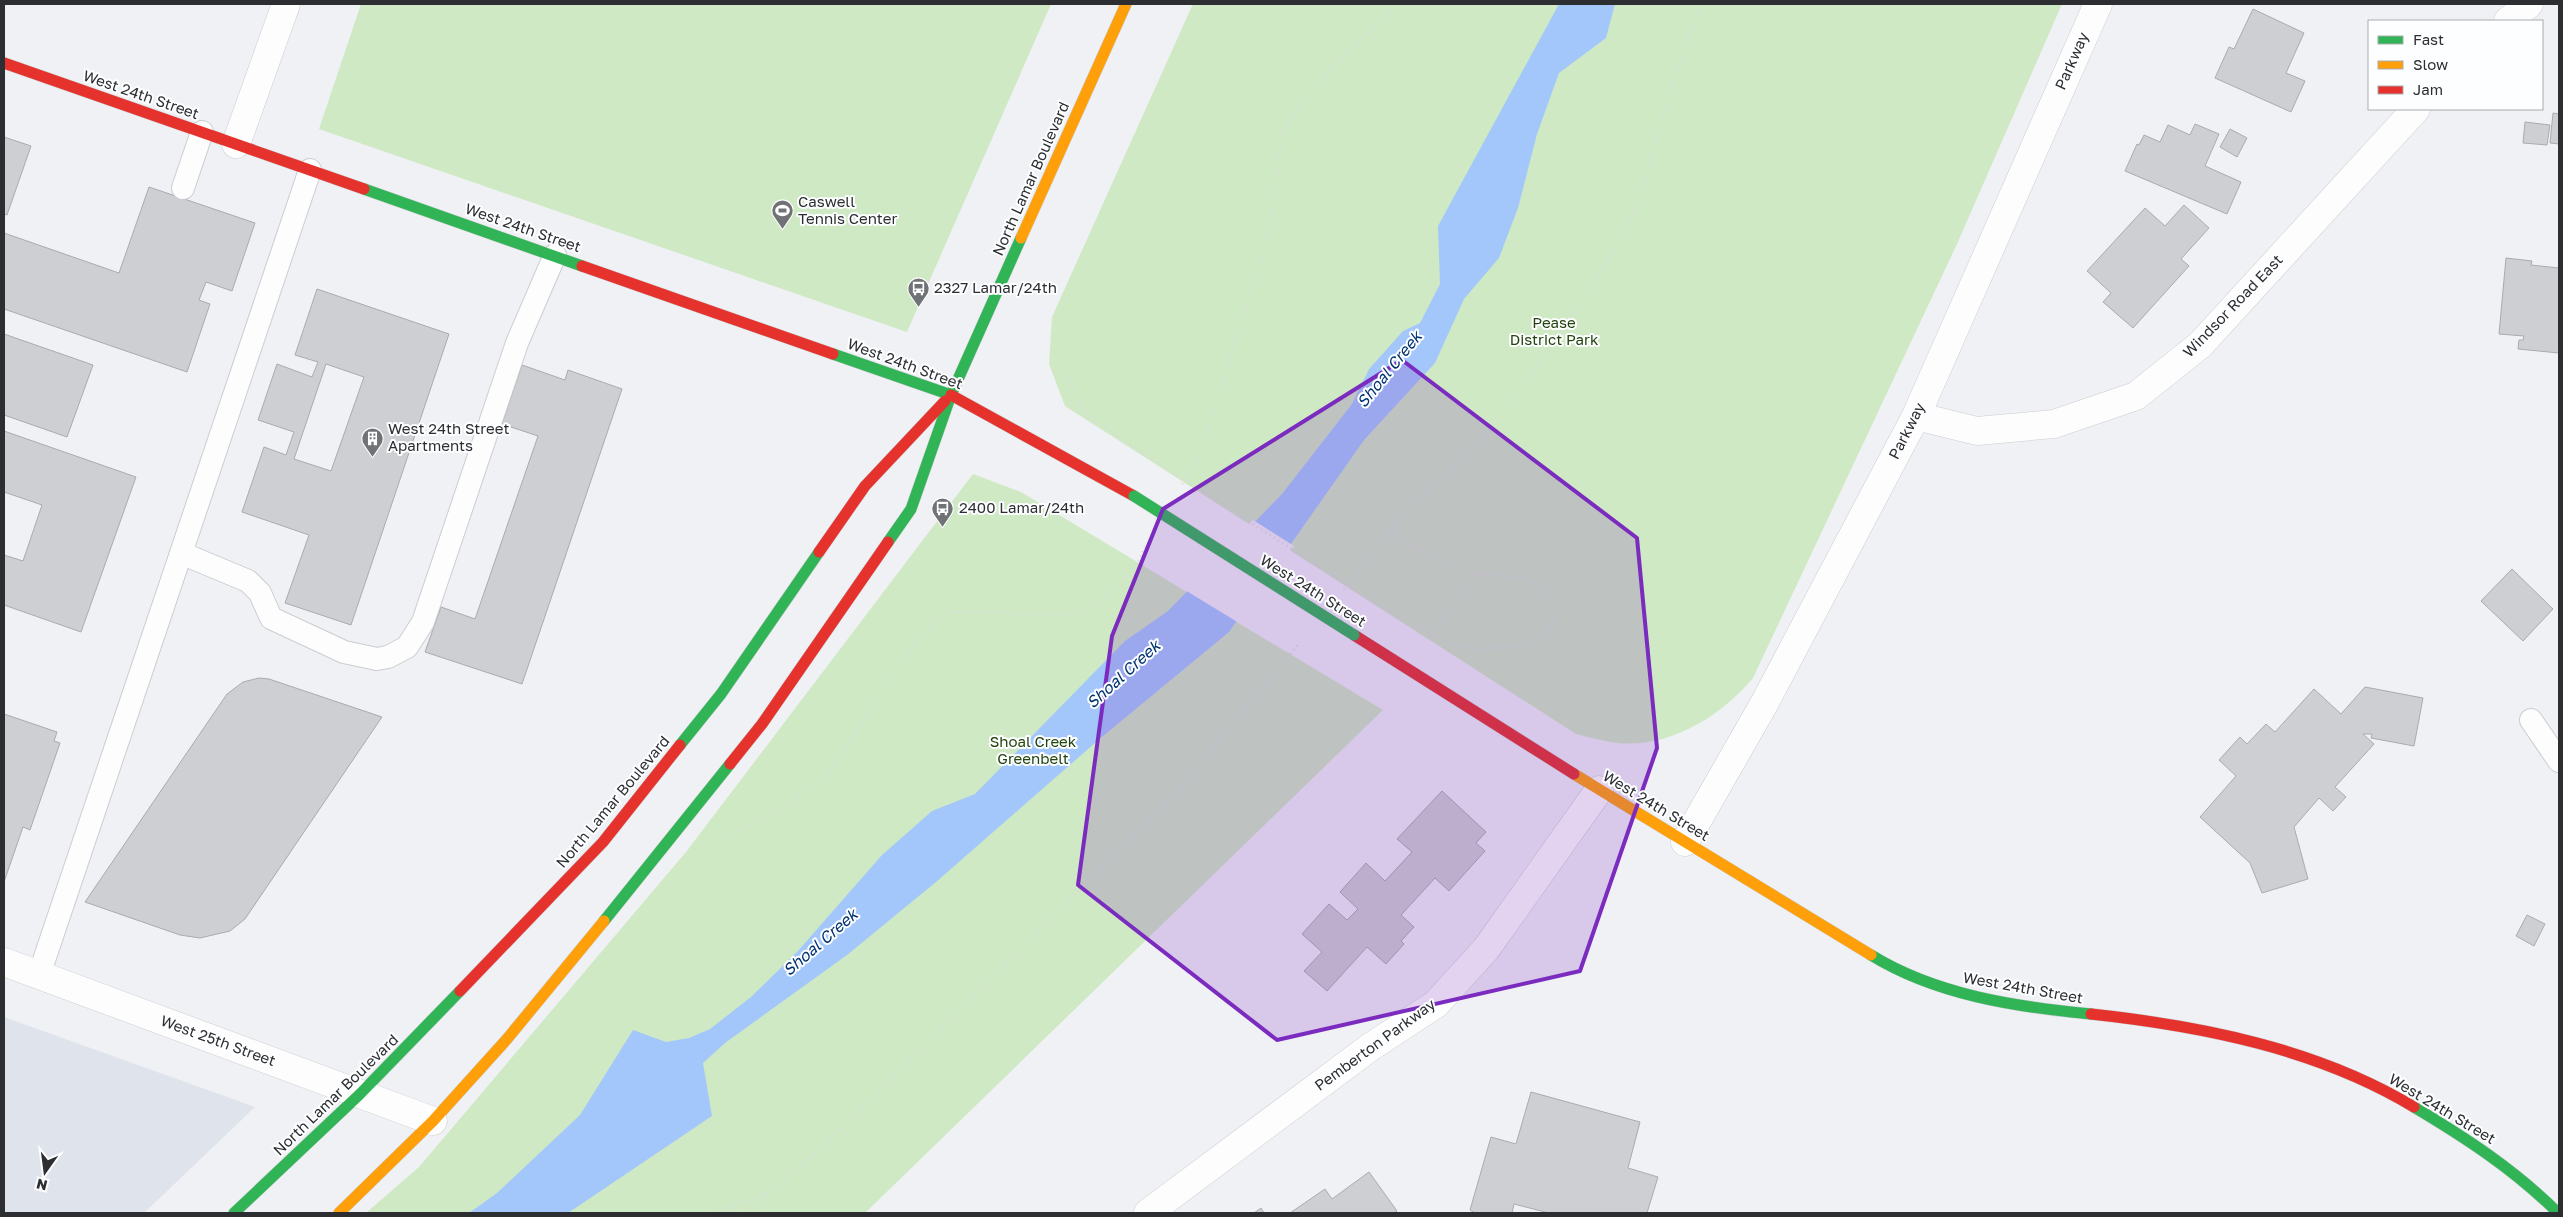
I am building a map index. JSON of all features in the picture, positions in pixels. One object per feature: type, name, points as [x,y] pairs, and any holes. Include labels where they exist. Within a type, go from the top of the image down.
[{"type":"main road","name":"North Lamar Boulevard","points":[[339,1213],[433,1121],[513,1031],[762,724],[911,510],[951,394],[1126,4]]},
{"type":"main road","name":"West 24th Street","points":[[4,63],[951,394],[1134,496],[1599,790],[1892,968],[1964,994],[2049,1010],[2144,1021],[2227,1036],[2308,1057],[2393,1094],[2468,1139],[2534,1189],[2558,1213]]},
{"type":"main road","name":"North Lamar Boulevard","points":[[234,1213],[360,1094],[603,842],[721,694],[865,486],[951,394]]},
{"type":"street","points":[[236,144],[286,4]]},
{"type":"street","name":"Parkway","points":[[1684,842],[1764,704],[1916,416],[2098,4]]},
{"type":"street","points":[[2509,20],[2529,4]]},
{"type":"street","name":"Windsor Road East","points":[[1916,416],[1977,431],[2054,424],[2136,396],[2200,345],[2415,110]]},
{"type":"street","name":"Pemberton Parkway","points":[[1148,1213],[1369,1048],[1436,1004],[1486,949],[1599,790]]},
{"type":"street","name":"West 25th Street","points":[[4,962],[433,1121]]},
{"type":"lane","points":[[182,188],[202,132]]},
{"type":"lane","points":[[39,975],[310,170]]},
{"type":"lane","points":[[181,554],[248,581],[260,593],[271,618],[344,652],[377,659],[388,657],[407,648],[423,622],[518,343],[555,255]]},
{"type":"lane","points":[[2530,720],[2559,761]]},
{"type":"path","points":[[1342,591],[1406,512],[1487,435],[1582,304],[1634,214],[1678,68],[1701,4]]},
{"type":"path","points":[[1068,376],[1078,405],[1090,418],[1374,602],[1433,636],[1464,649],[1519,648],[1541,638],[1552,625],[1554,609],[1542,586],[1521,577],[1477,574],[1410,545],[1391,530]]},
{"type":"path","points":[[1433,636],[1477,574]]},
{"type":"path","points":[[748,1213],[848,1123],[1181,788],[1305,637]]},
{"type":"path","points":[[716,1213],[770,1192]]},
{"type":"highlighted area","points":[[1402,360],[1637,538],[1657,748],[1580,971],[1277,1040],[1078,885],[1112,636],[1163,509]]},
{"type":"shaded area","points":[[4,1017],[255,1107],[144,1213],[4,1213]]},
{"type":"green space","name":"Caswell Tennis Center","points":[[361,4],[1051,4],[907,332],[319,129]]},
{"type":"green space","name":"Pease District Park","points":[[1193,4],[2062,4],[1957,244],[1753,678],[1740,692],[1709,717],[1675,735],[1637,743],[1617,743],[1576,734],[1065,406],[1049,364],[1052,317]]},
{"type":"green space","name":"Shoal Creek Greenbelt","points":[[973,474],[1021,492],[1383,710],[865,1213],[366,1213],[419,1167],[686,852]]},
{"type":"water","name":"Shoal Creek","points":[[1559,4],[1615,4],[1606,38],[1559,73],[1537,134],[1518,208],[1499,258],[1464,299],[1435,363],[1364,440],[1229,632],[1103,736],[936,882],[847,955],[725,1043],[703,1063],[712,1116],[568,1213],[469,1213],[497,1193],[580,1115],[633,1030],[666,1042],[689,1038],[710,1029],[751,997],[797,952],[882,855],[932,811],[975,794],[1125,641],[1168,611],[1282,494],[1352,404],[1369,369],[1403,331],[1420,323],[1440,284],[1438,226]]},
{"type":"pier","points":[[1253,520],[1294,546],[1239,623],[1185,590]]},
{"type":"building","points":[[2253,9],[2304,33],[2286,73],[2305,81],[2291,112],[2215,78],[2229,47],[2234,49]]},
{"type":"building","points":[[2553,113],[2559,114],[2559,144],[2550,143]]},
{"type":"building","points":[[2525,122],[2550,125],[2547,145],[2523,143]]},
{"type":"building","points":[[2195,124],[2219,134],[2205,166],[2241,182],[2227,214],[2125,171],[2137,144],[2139,145],[2144,135],[2160,142],[2168,125],[2190,135]]},
{"type":"building","points":[[2230,129],[2247,138],[2237,157],[2220,147]]},
{"type":"building","points":[[4,137],[31,146],[7,215],[4,214]]},
{"type":"building","points":[[149,187],[255,223],[232,291],[206,282],[199,300],[210,304],[187,372],[4,309],[4,233],[119,273]]},
{"type":"building","points":[[2184,205],[2209,228],[2181,259],[2189,266],[2133,328],[2103,302],[2111,293],[2087,271],[2145,208],[2165,226]]},
{"type":"building","points":[[2506,258],[2532,261],[2531,265],[2559,268],[2559,353],[2518,349],[2519,340],[2523,340],[2524,336],[2499,334]]},
{"type":"building","name":"West 24th Street Apartments","points":[[317,289],[449,334],[351,625],[285,603],[309,535],[242,512],[264,447],[286,455],[294,432],[258,420],[277,364],[312,377],[318,362],[295,355]],"holes":[[[326,364],[364,377],[331,471],[294,459]]]},
{"type":"building","points":[[4,334],[93,365],[67,437],[4,415]]},
{"type":"building","points":[[522,365],[565,380],[568,370],[622,389],[522,684],[425,652],[441,607],[475,619],[538,436],[502,424]]},
{"type":"building","points":[[4,431],[136,477],[81,632],[4,605],[4,555],[23,561],[42,505],[4,492]]},
{"type":"building","points":[[2512,569],[2553,609],[2523,641],[2481,601]]},
{"type":"building","points":[[259,678],[269,679],[382,717],[245,919],[230,931],[200,938],[180,935],[85,902],[227,694],[243,682]]},
{"type":"building","points":[[2365,687],[2423,698],[2414,746],[2371,738],[2372,734],[2363,734],[2374,744],[2335,787],[2346,797],[2333,811],[2319,798],[2294,827],[2308,879],[2262,893],[2250,863],[2200,817],[2236,776],[2219,760],[2240,737],[2247,744],[2266,724],[2275,732],[2314,689],[2341,714]]},
{"type":"building","points":[[4,714],[57,732],[54,741],[60,743],[30,830],[23,827],[4,882]]},
{"type":"building","points":[[1442,791],[1486,832],[1476,843],[1485,851],[1449,891],[1435,878],[1401,915],[1414,927],[1401,941],[1404,944],[1386,964],[1367,947],[1327,991],[1304,971],[1322,952],[1302,934],[1329,904],[1347,920],[1358,909],[1340,892],[1366,863],[1385,881],[1412,852],[1397,839]]},
{"type":"building","points":[[2527,915],[2545,924],[2534,946],[2516,936]]},
{"type":"building","points":[[1531,1092],[1640,1122],[1628,1168],[1658,1177],[1647,1213],[1549,1213],[1514,1204],[1512,1213],[1475,1213],[1470,1210],[1491,1137],[1516,1144]]},
{"type":"building","points":[[1369,1172],[1397,1211],[1393,1213],[1290,1213],[1325,1189],[1332,1199]]},
{"type":"building","points":[[1261,1208],[1264,1213],[1254,1213]]},
{"type":"traffic: fast","points":[[364,189],[582,266]]},
{"type":"traffic: fast","points":[[888,542],[911,509],[951,395],[1021,238]]},
{"type":"traffic: fast","points":[[833,354],[951,395]]},
{"type":"traffic: fast","points":[[1134,496],[1354,635]]},
{"type":"traffic: fast","points":[[680,745],[721,694],[819,552]]},
{"type":"traffic: fast","points":[[604,921],[730,764]]},
{"type":"traffic: fast","points":[[1871,955],[1896,969],[1922,980],[1977,997],[2006,1003],[2091,1014]]},
{"type":"traffic: fast","points":[[234,1213],[360,1094],[460,991]]},
{"type":"traffic: fast","points":[[2414,1107],[2489,1155],[2542,1197],[2558,1213]]},
{"type":"traffic: slow","points":[[1021,238],[1126,4]]},
{"type":"traffic: slow","points":[[1574,774],[1871,955]]},
{"type":"traffic: slow","points":[[339,1213],[433,1121],[507,1039],[604,921]]},
{"type":"traffic: jam","points":[[4,63],[364,189]]},
{"type":"traffic: jam","points":[[582,266],[833,354]]},
{"type":"traffic: jam","points":[[951,395],[1134,496]]},
{"type":"traffic: jam","points":[[819,552],[865,486],[945,401]]},
{"type":"traffic: jam","points":[[730,764],[762,724],[888,542]]},
{"type":"traffic: jam","points":[[1354,635],[1574,774]]},
{"type":"traffic: jam","points":[[460,991],[603,842],[680,745]]},
{"type":"traffic: jam","points":[[2091,1014],[2175,1025],[2258,1043],[2299,1055],[2339,1070],[2377,1087],[2414,1107]]},
{"type":"place","name":"Caswell Tennis Center","points":[[782,230]]},
{"type":"place","name":"2327 Lamar/24th","points":[[918,307]]},
{"type":"place","name":"West 24th Street Apartments","points":[[372,457]]},
{"type":"place","name":"2400 Lamar/24th","points":[[943,527]]}]
